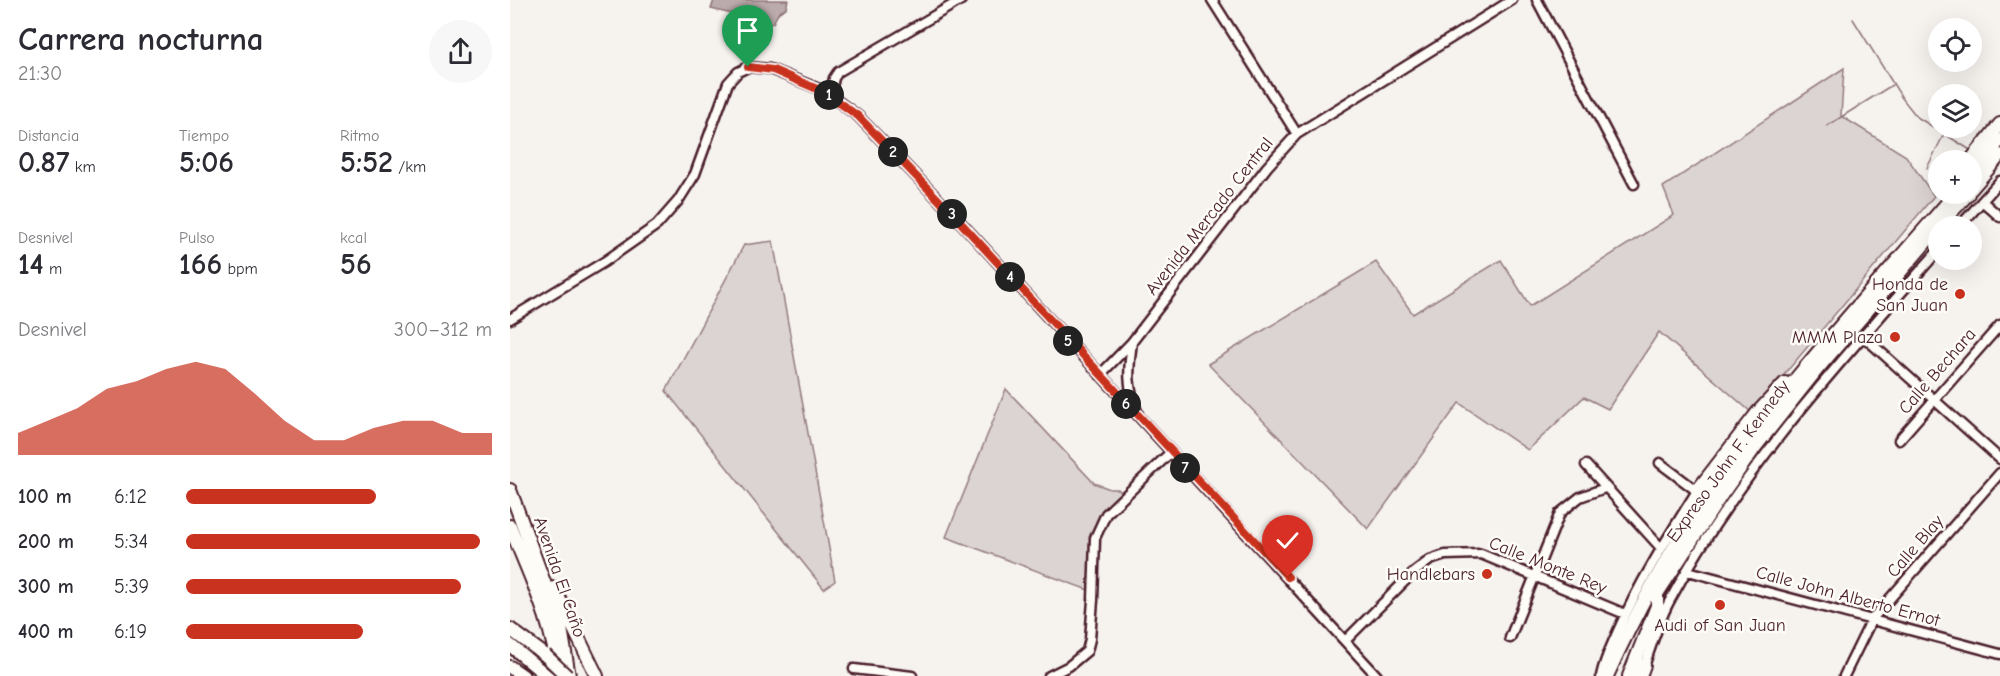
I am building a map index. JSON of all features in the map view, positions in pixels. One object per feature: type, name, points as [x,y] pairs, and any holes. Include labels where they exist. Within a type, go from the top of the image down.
[{"type":"highway","points":[[1982,161],[1995,146],[2000,124]]},
{"type":"highway","points":[[1922,232],[1935,204]]},
{"type":"highway","name":"Expreso John F. Kennedy","points":[[1607,676],[1638,611],[1706,497],[1748,439],[1806,368],[1946,204]]},
{"type":"highway","name":"Expreso John F. Kennedy","points":[[1949,216],[1959,204]]},
{"type":"highway","name":"Expreso John F. Kennedy","points":[[1616,676],[1656,594],[1756,446],[1928,240]]},
{"type":"highway","points":[[1697,491],[1782,384],[1806,368]]},
{"type":"highway","name":"Avenida El Caño","points":[[510,490],[561,628],[568,676]]},
{"type":"highway","points":[[510,518],[516,521],[537,549],[597,676]]},
{"type":"highway","name":"Avenida El Caño","points":[[510,526],[551,634],[558,676]]},
{"type":"highway","points":[[510,550],[530,578]]},
{"type":"highway","points":[[1629,676],[1657,606],[1656,594]]},
{"type":"highway","points":[[510,618],[528,640],[568,676]]},
{"type":"highway","points":[[510,629],[528,640]]},
{"type":"highway","points":[[510,645],[547,676]]},
{"type":"highway","points":[[510,667],[523,676]]},
{"type":"street","points":[[830,96],[834,78],[838,72],[961,0]]},
{"type":"street","points":[[1214,0],[1297,134]]},
{"type":"street","name":"Avenida Mercado Central","points":[[1100,375],[1132,342],[1266,167],[1297,134],[1512,0]]},
{"type":"street","points":[[1538,0],[1634,184]]},
{"type":"street","points":[[510,319],[604,262],[657,225],[678,201],[695,174],[728,83],[738,72],[748,67],[770,69],[830,96],[858,116],[960,222],[1377,676]]},
{"type":"street","points":[[2000,181],[1982,201],[2000,217]]},
{"type":"street","points":[[1969,216],[1979,204]]},
{"type":"street","points":[[1641,672],[1660,620],[1729,506],[1767,452],[1863,336],[1928,262]]},
{"type":"street","name":"Calle Bechara","points":[[1899,440],[2000,325]]},
{"type":"street","points":[[1863,336],[2000,459]]},
{"type":"street","points":[[1132,342],[1128,381],[1131,397],[1141,420]]},
{"type":"street","points":[[1048,676],[1069,666],[1087,651],[1093,600],[1095,538],[1106,514],[1170,452]]},
{"type":"street","points":[[1601,676],[1603,664],[1625,614],[1661,548],[1697,491],[1660,463]]},
{"type":"street","points":[[1586,465],[1661,548]]},
{"type":"street","name":"Calle Blay","points":[[1844,676],[1872,619],[2000,473]]},
{"type":"street","points":[[1509,638],[1560,513],[1580,497],[1605,488]]},
{"type":"street","name":"Calle Monte Rey","points":[[1346,640],[1414,572],[1430,560],[1445,555],[1481,554],[1625,614]]},
{"type":"street","name":"Calle John Alberto Ernot","points":[[1688,571],[2000,654]]},
{"type":"street","points":[[1368,664],[1383,676]]},
{"type":"street","points":[[854,669],[912,676]]},
{"type":"shaded area","points":[[714,0],[788,0],[786,8],[779,12],[773,23],[761,27],[763,13],[756,12],[751,28],[743,24],[736,15],[711,9]]},
{"type":"shaded area","points":[[1844,68],[1841,116],[1906,156],[1928,187],[1928,203],[1752,413],[1659,332],[1608,409],[1584,397],[1528,450],[1459,403],[1368,529],[1208,364],[1376,262],[1413,314],[1501,260],[1530,306],[1674,215],[1663,187]]},
{"type":"shaded area","points":[[773,241],[835,581],[824,589],[666,391],[744,245]]},
{"type":"shaded area","points":[[1006,389],[1094,483],[1110,489],[1118,489],[1122,493],[1104,510],[1091,534],[1088,590],[946,537]]},
{"type":"waterway","points":[[1853,19],[1902,98],[1917,117],[1970,150]]},
{"type":"waterway","points":[[1827,126],[1892,85]]},
{"type":"waterway","points":[[1927,168],[1942,138]]},
{"type":"place","name":"Honda de San Juan","points":[[1960,294]]},
{"type":"place","name":"MMM Plaza","points":[[1895,337]]},
{"type":"place","name":"Handlebars","points":[[1487,574]]},
{"type":"place","name":"Audi of San Juan","points":[[1720,605]]},
{"type":"route","points":[[748,67],[770,69],[824,92],[858,116],[960,222],[1288,577]]}]
